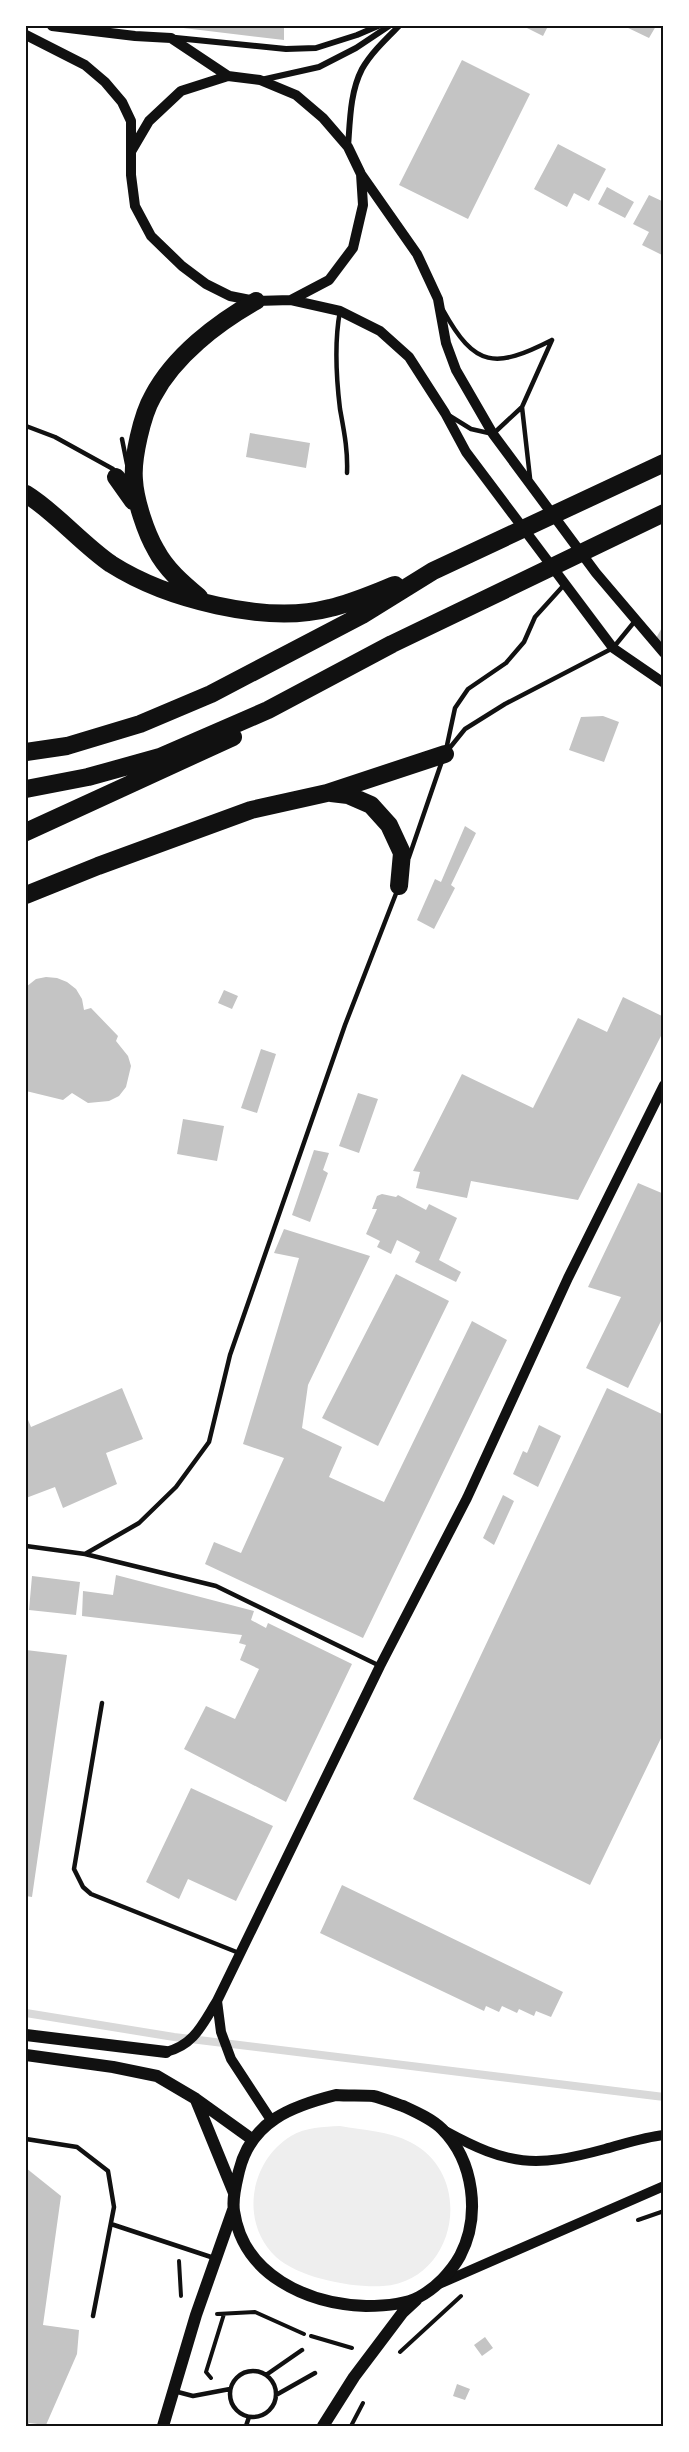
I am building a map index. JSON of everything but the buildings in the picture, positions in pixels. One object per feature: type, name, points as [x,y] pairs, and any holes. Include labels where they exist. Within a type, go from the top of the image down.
[{"type":"highway","points":[[204,602],[175,578],[156,551],[125,478],[152,396],[176,364],[236,312],[256,301]]},
{"type":"highway","points":[[26,752],[67,746],[140,724],[211,694],[356,608],[663,463]]},
{"type":"highway","points":[[26,494],[111,563],[159,590],[204,602],[272,614],[356,608]]},
{"type":"highway","points":[[26,789],[88,777],[160,757],[268,710],[393,644],[663,513]]},
{"type":"highway","points":[[26,832],[229,740],[268,710]]},
{"type":"highway","points":[[26,895],[252,810],[327,793],[445,754]]},
{"type":"highway","points":[[327,793],[348,795],[371,805],[389,825],[402,853],[399,886]]},
{"type":"main road","points":[[26,2035],[166,2052]]},
{"type":"main road","points":[[26,2055],[113,2067],[157,2076],[196,2099],[254,2140]]},
{"type":"main road","points":[[323,2427],[354,2377],[403,2312],[450,2272],[461,2254],[472,2216],[472,2193],[461,2156],[441,2129],[408,2109],[374,2096],[336,2095],[302,2103],[271,2120],[254,2140],[242,2162],[234,2193],[233,2209],[237,2228],[256,2262],[291,2289],[332,2302],[356,2305],[396,2304],[419,2297]]},
{"type":"main road","points":[[196,2099],[234,2193]]},
{"type":"main road","points":[[163,2427],[196,2315],[233,2209]]},
{"type":"street","points":[[52,26],[135,36],[286,49],[316,48],[378,26]]},
{"type":"street","points":[[260,80],[318,68],[356,48],[389,26]]},
{"type":"street","points":[[348,147],[352,103],[358,79],[369,60],[399,26]]},
{"type":"street","points":[[26,35],[85,65],[105,82],[122,102],[131,121],[131,175],[135,206],[152,236],[182,266],[206,284],[230,296],[256,301],[291,300],[340,311],[380,331],[409,357],[445,413],[466,452],[613,648],[663,683]]},
{"type":"street","points":[[171,38],[228,76]]},
{"type":"street","points":[[132,150],[148,121],[181,91],[228,76],[260,80],[296,95],[323,118],[348,147],[361,174],[417,254],[438,299],[446,343],[456,370],[493,434],[596,573],[663,652]]},
{"type":"street","points":[[291,300],[329,280],[353,248],[363,205],[361,174]]},
{"type":"street","points":[[166,2052],[180,2048],[191,2041],[217,2001],[380,1666],[466,1498],[568,1278],[663,1085]]},
{"type":"street","points":[[217,2001],[221,2032],[231,2059],[271,2120]]},
{"type":"street","points":[[441,2129],[478,2149],[525,2162],[567,2159],[663,2135]]},
{"type":"street","points":[[433,2287],[492,2259],[663,2186]]},
{"type":"lane","points":[[438,299],[458,337],[473,350],[488,358],[503,359],[523,355],[552,340],[522,407],[493,434],[471,429],[445,413]]},
{"type":"lane","points":[[340,311],[335,338],[340,407],[348,453],[346,473]]},
{"type":"lane","points":[[522,407],[531,487]]},
{"type":"lane","points":[[26,426],[55,437],[125,478]]},
{"type":"lane","points":[[122,439],[125,478]]},
{"type":"lane","points":[[85,1554],[139,1523],[176,1487],[209,1442],[230,1356],[345,1025],[399,886],[445,754],[454,708],[468,689],[506,663],[524,642],[536,617],[564,585]]},
{"type":"lane","points":[[445,754],[465,729],[505,704],[613,648],[635,621]]},
{"type":"lane","points":[[26,1546],[85,1554],[216,1586],[380,1666]]},
{"type":"lane","points":[[102,1703],[74,1869],[83,1887],[91,1894],[239,1953]]},
{"type":"lane","points":[[26,2139],[76,2147],[108,2170],[114,2207],[93,2316]]},
{"type":"lane","points":[[111,2224],[215,2258]]},
{"type":"lane","points":[[266,2375],[302,2350]]},
{"type":"lane","points":[[244,2372],[259,2372],[266,2375],[272,2380],[276,2395],[270,2410],[257,2417],[242,2415],[231,2404],[230,2389],[233,2382],[244,2372]]},
{"type":"lane","points":[[276,2395],[315,2373]]},
{"type":"lane","points":[[174,2391],[193,2396],[230,2389]]},
{"type":"lane","points":[[246,2427],[249,2417]]},
{"type":"path","points":[[632,2222],[663,2211]]},
{"type":"path","points":[[182,2249],[178,2267],[182,2309],[196,2315],[255,2312],[305,2335],[346,2344],[369,2357]]},
{"type":"path","points":[[398,2353],[462,2295]]},
{"type":"path","points":[[220,2391],[206,2372],[224,2314]]},
{"type":"path","points":[[351,2427],[366,2397]]},
{"type":"shaded area","points":[[340,2126],[385,2133],[410,2142],[431,2157],[444,2178],[450,2201],[449,2224],[441,2247],[428,2266],[408,2280],[383,2286],[370,2286],[326,2280],[298,2271],[286,2264],[276,2257],[264,2243],[257,2227],[254,2193],[258,2176],[266,2161],[277,2147],[291,2136],[315,2128]]},
{"type":"waterway","points":[[26,2013],[174,2037],[664,2097]]}]
